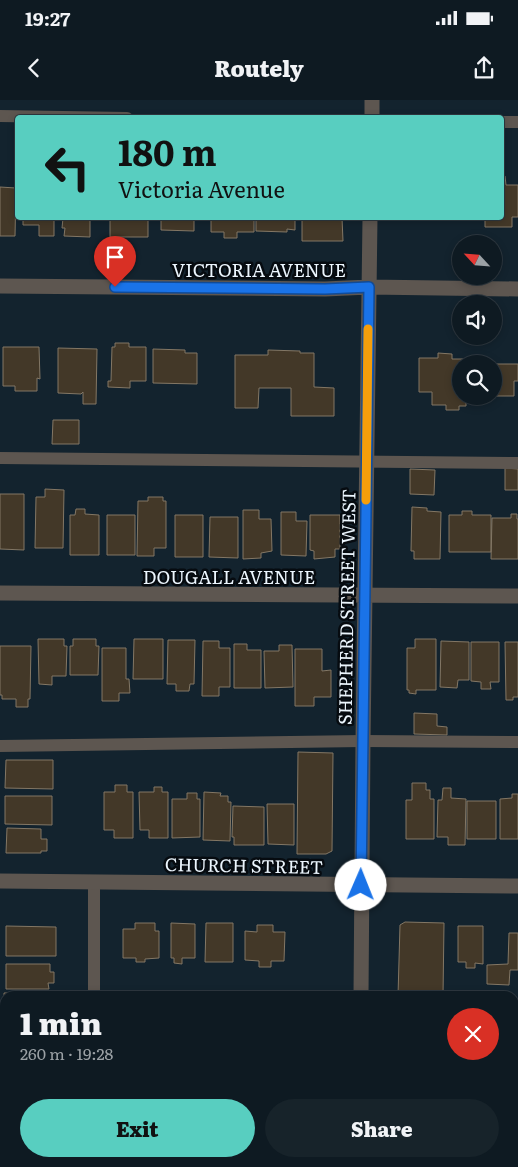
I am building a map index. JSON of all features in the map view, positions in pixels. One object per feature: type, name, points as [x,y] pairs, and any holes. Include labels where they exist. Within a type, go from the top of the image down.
[{"type":"street","points":[[372,100],[372,115]]},
{"type":"street","name":"SHEPHERD STREET WEST","points":[[360,991],[370,220]]},
{"type":"street","name":"VICTORIA AVENUE","points":[[0,286],[518,289]]},
{"type":"street","name":"DOUGALL AVENUE","points":[[0,593],[518,596]]},
{"type":"street","name":"CHURCH STREET","points":[[0,881],[518,886]]},
{"type":"lane","points":[[0,116],[15,116]]},
{"type":"lane","points":[[504,122],[518,122]]},
{"type":"lane","points":[[0,458],[518,463]]},
{"type":"lane","points":[[0,746],[363,741],[518,742]]},
{"type":"lane","points":[[94,882],[94,991]]},
{"type":"building","points":[[505,176],[506,185],[518,185],[518,217],[512,217],[512,227],[485,227],[485,220],[504,220]]},
{"type":"building","points":[[0,187],[15,188],[15,236],[0,236]]},
{"type":"building","points":[[23,220],[54,220],[54,236],[39,236],[39,225],[23,225]]},
{"type":"building","points":[[63,220],[90,220],[90,237],[64,236],[65,228],[62,228]]},
{"type":"building","points":[[110,220],[148,220],[148,237],[110,237]]},
{"type":"building","points":[[161,220],[194,220],[194,231],[161,230]]},
{"type":"building","points":[[211,220],[254,220],[254,232],[237,232],[237,238],[224,238],[224,232],[211,232]]},
{"type":"building","points":[[256,220],[295,220],[295,230],[287,229],[287,232],[256,231]]},
{"type":"building","points":[[302,220],[342,220],[343,241],[302,241]]},
{"type":"building","points":[[115,343],[129,343],[129,347],[146,347],[146,381],[130,381],[130,388],[108,387],[108,381],[111,381],[112,347],[115,347]]},
{"type":"building","points":[[3,347],[39,347],[40,379],[37,378],[37,391],[15,391],[15,386],[3,386]]},
{"type":"building","points":[[58,348],[97,349],[96,404],[83,404],[83,392],[81,394],[58,393]]},
{"type":"building","points":[[153,349],[185,350],[185,353],[197,353],[197,384],[153,383]]},
{"type":"building","points":[[268,350],[314,353],[314,387],[334,388],[334,416],[291,416],[291,388],[259,388],[258,408],[235,408],[235,355],[268,355]]},
{"type":"building","points":[[438,353],[452,354],[452,405],[466,405],[459,406],[459,410],[446,410],[446,405],[432,405],[432,392],[419,392],[419,358],[438,358]]},
{"type":"building","points":[[502,364],[518,364],[518,381],[514,381],[514,396],[502,396]]},
{"type":"building","points":[[53,420],[79,420],[79,444],[52,444]]},
{"type":"building","points":[[505,468],[518,469],[518,490],[505,490]]},
{"type":"building","points":[[410,469],[435,470],[434,495],[410,494]]},
{"type":"building","points":[[45,489],[64,490],[63,548],[35,548],[36,497],[45,497]]},
{"type":"building","points":[[0,494],[24,494],[24,550],[0,549]]},
{"type":"building","points":[[148,497],[163,497],[163,501],[166,501],[166,548],[154,548],[154,556],[137,556],[138,501],[148,501]]},
{"type":"building","points":[[412,507],[427,508],[427,511],[441,512],[440,559],[414,559],[414,551],[411,551]]},
{"type":"building","points":[[76,509],[85,509],[85,514],[99,515],[99,555],[70,555],[70,515],[75,515]]},
{"type":"building","points":[[243,510],[259,510],[259,519],[271,519],[272,551],[261,553],[261,558],[243,559]]},
{"type":"building","points":[[462,511],[472,511],[472,515],[491,515],[491,552],[449,552],[449,515],[462,515]]},
{"type":"building","points":[[281,512],[296,512],[296,521],[307,521],[306,556],[281,555]]},
{"type":"building","points":[[511,514],[517,514],[518,519],[518,559],[491,559],[492,518],[511,518]]},
{"type":"building","points":[[107,515],[135,515],[135,555],[107,555]]},
{"type":"building","points":[[175,515],[203,515],[203,557],[175,557]]},
{"type":"building","points":[[310,515],[340,515],[340,549],[335,549],[335,557],[314,559],[314,551],[310,550]]},
{"type":"building","points":[[210,517],[238,517],[238,558],[209,557]]},
{"type":"building","points":[[38,639],[64,639],[64,646],[67,646],[66,676],[52,676],[52,685],[39,684]]},
{"type":"building","points":[[73,639],[96,639],[96,646],[99,646],[98,675],[70,675],[70,646],[73,646]]},
{"type":"building","points":[[134,639],[163,639],[163,679],[133,679]]},
{"type":"building","points":[[415,639],[436,639],[436,690],[416,690],[416,694],[409,693],[409,690],[407,690],[407,648],[415,648]]},
{"type":"building","points":[[168,640],[195,640],[194,684],[190,684],[189,691],[176,691],[176,684],[167,684]]},
{"type":"building","points":[[203,641],[219,641],[219,648],[230,648],[230,687],[219,687],[219,696],[202,696]]},
{"type":"building","points":[[441,641],[469,642],[469,680],[458,680],[457,688],[440,687]]},
{"type":"building","points":[[471,642],[499,642],[499,682],[490,682],[491,689],[481,689],[481,682],[471,681]]},
{"type":"building","points":[[505,642],[518,642],[518,697],[513,697],[513,700],[506,700]]},
{"type":"building","points":[[234,644],[247,644],[247,650],[261,650],[261,688],[234,688]]},
{"type":"building","points":[[279,645],[292,645],[293,687],[265,688],[264,651],[279,651]]},
{"type":"building","points":[[0,646],[31,646],[30,699],[28,699],[28,707],[16,707],[16,699],[2,699],[2,695],[0,695]]},
{"type":"building","points":[[102,648],[126,648],[126,679],[129,679],[130,693],[119,693],[119,701],[102,701]]},
{"type":"building","points":[[295,649],[322,649],[322,671],[331,670],[331,697],[314,697],[314,706],[295,706]]},
{"type":"building","points":[[414,713],[437,714],[437,726],[447,727],[447,735],[414,734]]},
{"type":"building","points":[[298,752],[333,753],[332,851],[326,854],[297,854]]},
{"type":"building","points":[[6,760],[53,760],[53,789],[5,788]]},
{"type":"building","points":[[412,783],[426,783],[426,790],[430,790],[430,799],[434,799],[434,839],[406,839],[406,800],[412,800]]},
{"type":"building","points":[[115,785],[127,785],[127,792],[133,792],[133,838],[114,838],[114,830],[104,830],[104,792],[115,792]]},
{"type":"building","points":[[154,787],[162,787],[162,792],[168,792],[168,838],[149,838],[149,830],[140,830],[139,792],[154,792]]},
{"type":"building","points":[[443,788],[451,788],[451,798],[466,799],[465,845],[448,845],[448,837],[437,837],[438,800],[442,800]]},
{"type":"building","points":[[204,792],[221,793],[220,796],[228,796],[228,802],[231,802],[230,841],[203,840]]},
{"type":"building","points":[[187,793],[197,793],[197,799],[200,799],[200,837],[172,838],[172,799],[187,799]]},
{"type":"building","points":[[512,794],[518,794],[518,839],[500,839],[500,799],[512,798]]},
{"type":"building","points":[[5,796],[52,796],[52,825],[5,824]]},
{"type":"building","points":[[467,801],[496,801],[496,839],[467,839]]},
{"type":"building","points":[[267,804],[294,804],[294,845],[268,844]]},
{"type":"building","points":[[233,806],[264,807],[264,845],[234,845],[234,837],[232,837]]},
{"type":"building","points":[[7,828],[41,829],[41,839],[47,839],[47,851],[41,851],[41,853],[6,853]]},
{"type":"building","points":[[405,922],[444,923],[443,991],[398,991],[400,925]]},
{"type":"building","points":[[135,923],[155,923],[155,931],[159,931],[159,958],[145,959],[145,962],[136,962],[136,958],[123,958],[123,929],[135,929]]},
{"type":"building","points":[[171,923],[195,924],[195,958],[182,958],[182,964],[174,963],[174,958],[171,958]]},
{"type":"building","points":[[206,923],[233,923],[233,962],[205,962]]},
{"type":"building","points":[[257,925],[273,925],[273,932],[285,932],[284,961],[271,961],[271,967],[259,967],[259,961],[245,960],[245,931],[257,932]]},
{"type":"building","points":[[6,926],[56,927],[56,956],[6,956]]},
{"type":"building","points":[[458,926],[483,926],[483,964],[475,963],[475,968],[466,968],[466,962],[458,962]]},
{"type":"building","points":[[509,933],[518,933],[518,970],[510,970],[509,985],[487,984],[487,965],[508,964]]},
{"type":"building","points":[[6,964],[50,964],[50,972],[54,972],[54,983],[48,983],[49,989],[6,989]]},
{"type":"slow traffic","points":[[366,500],[368,329]]},
{"type":"route","points":[[115,287],[325,289],[369,287],[361,885]]}]
